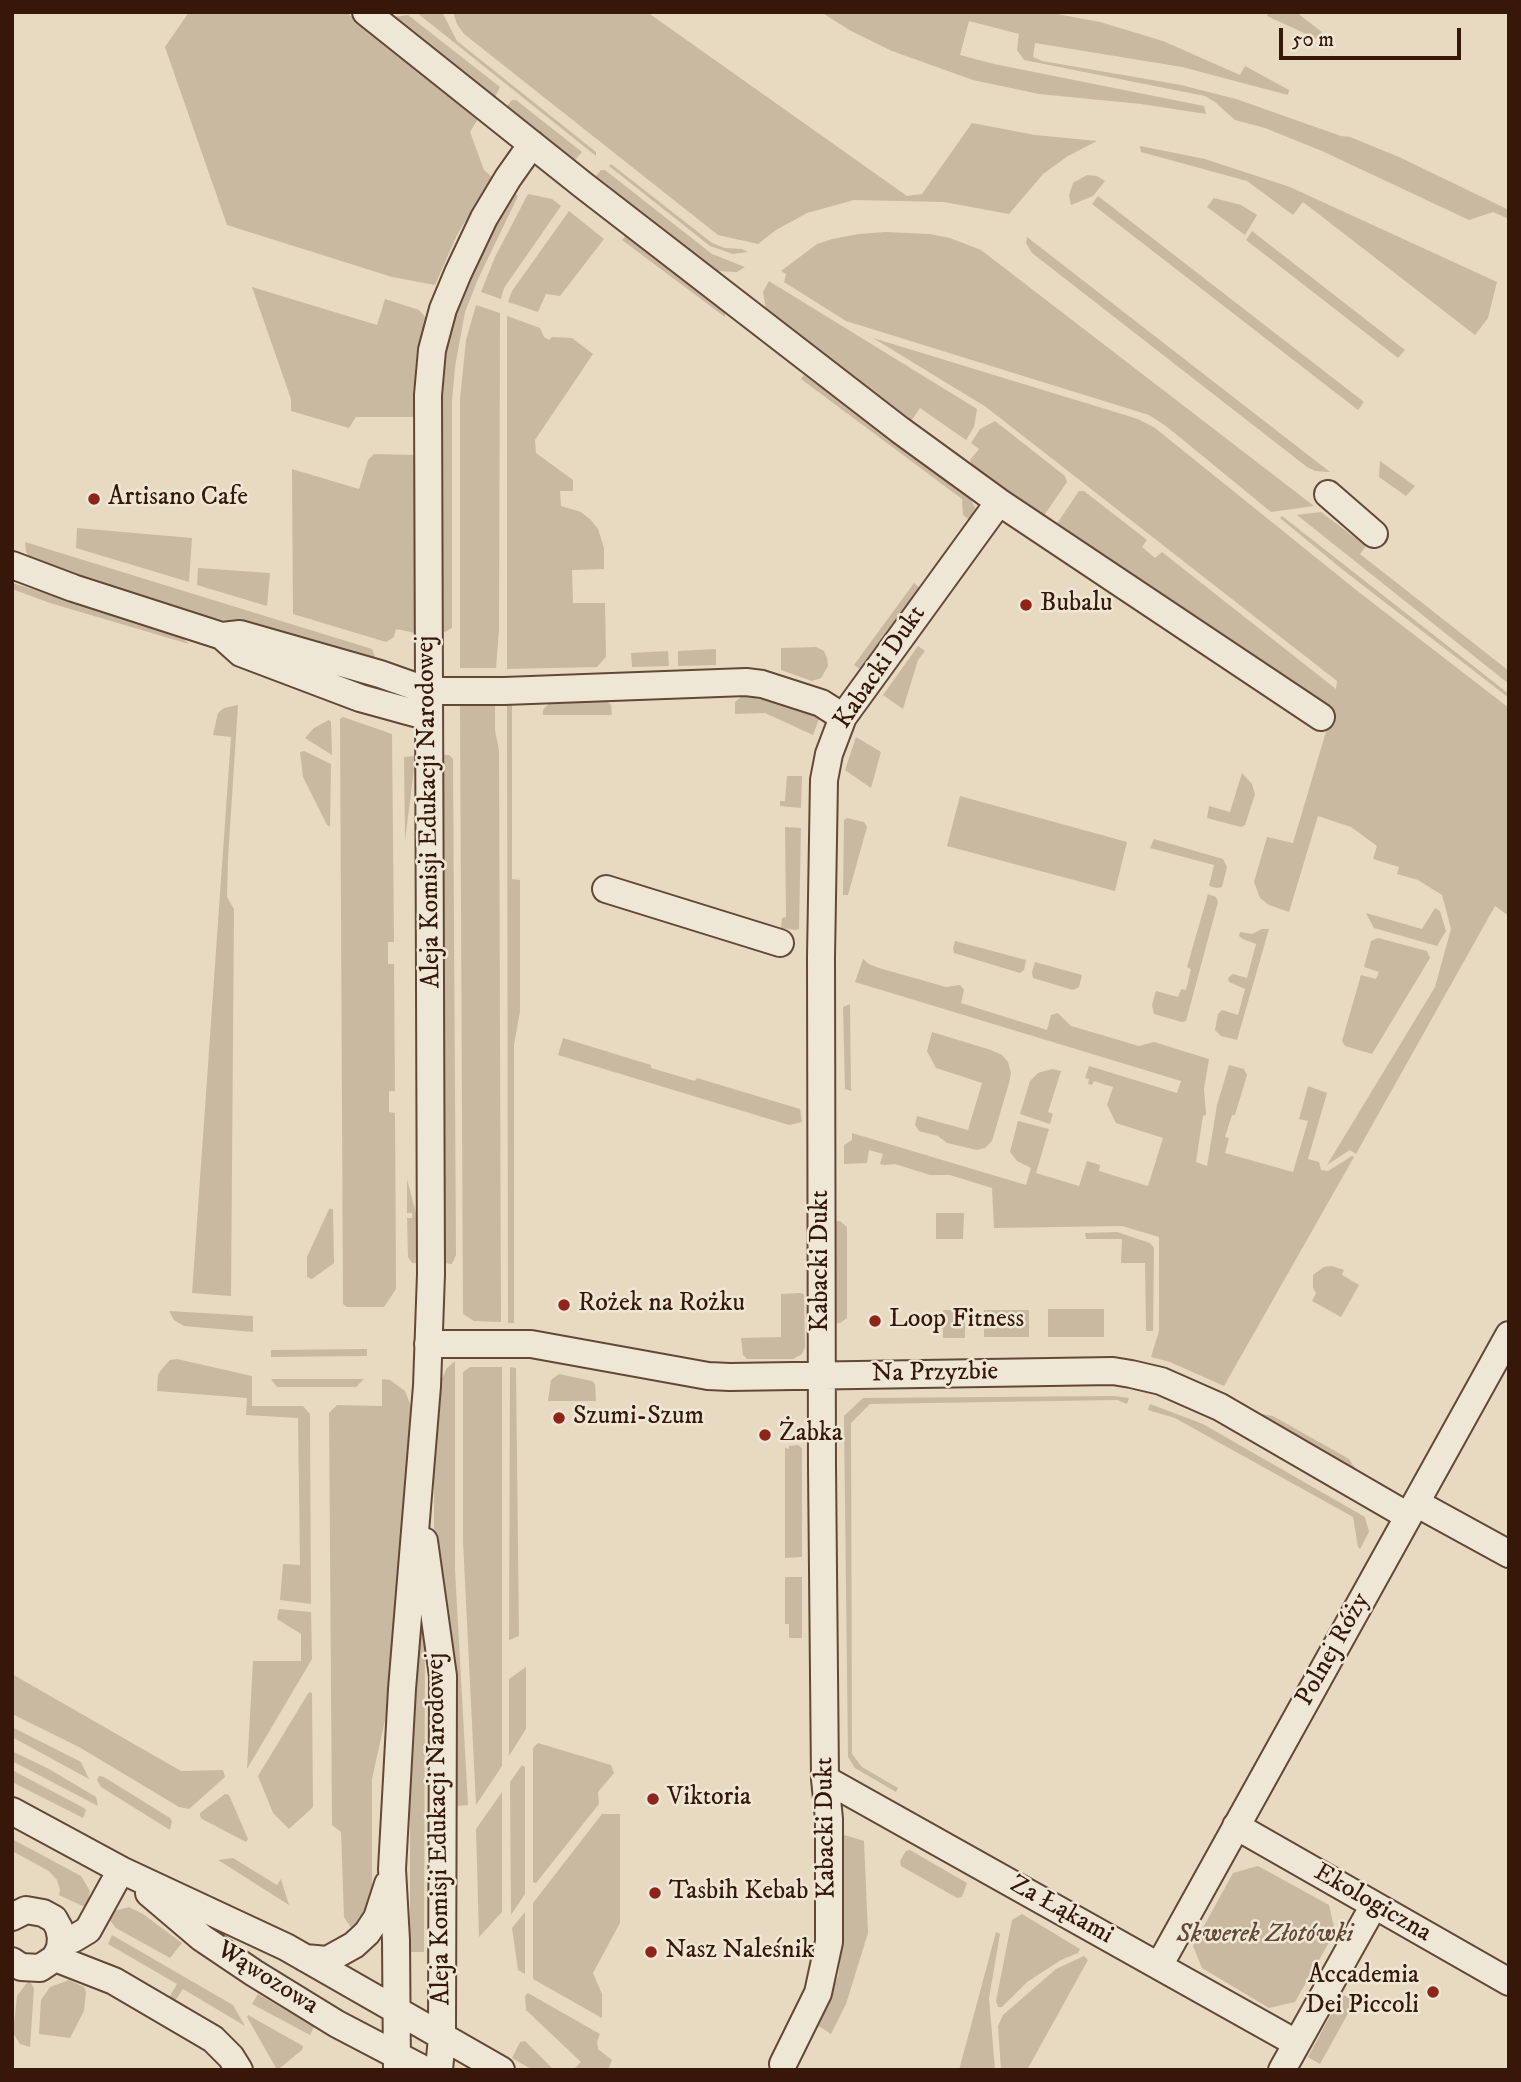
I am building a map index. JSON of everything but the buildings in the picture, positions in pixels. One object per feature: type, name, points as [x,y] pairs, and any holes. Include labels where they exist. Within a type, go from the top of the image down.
[{"type":"street","points":[[366,12],[900,430],[999,502],[1321,717]]},
{"type":"street","name":"Aleja Komisji Edukacji Narodowej","points":[[397,2063],[397,1940],[392,1869],[402,1689],[418,1505],[428,1343],[432,1117],[428,406],[432,349],[443,309],[484,218],[532,144]]},
{"type":"street","points":[[1328,495],[1374,534]]},
{"type":"street","name":"Kabacki Dukt","points":[[783,2064],[818,1993],[829,1942],[822,1376],[821,957],[824,780],[829,754],[844,717],[999,502]]},
{"type":"street","points":[[12,565],[73,588],[222,636],[242,653],[360,698],[429,717]]},
{"type":"street","points":[[222,636],[240,634],[380,674],[428,691],[503,691],[746,682],[762,684],[821,703],[844,717]]},
{"type":"street","points":[[606,889],[780,943]]},
{"type":"street","name":"Polnej Róży","points":[[1159,1966],[1509,1335]]},
{"type":"street","name":"Na Przyzbie","points":[[428,1343],[542,1345],[708,1376],[1113,1371],[1161,1381],[1220,1407],[1412,1510],[1509,1555]]},
{"type":"street","name":"Aleja Komisji Edukacji Narodowej","points":[[418,1505],[443,1676],[442,2036],[439,2070]]},
{"type":"street","name":"Za Łąkami","points":[[825,1779],[1296,2043]]},
{"type":"street","name":"Wąwozowa","points":[[12,1811],[121,1870],[305,1958],[501,2070]]},
{"type":"street","name":"Ekologiczna","points":[[1236,1826],[1509,1982]]},
{"type":"street","name":"Wąwozowa","points":[[305,1958],[327,1960],[354,1945],[367,1933],[377,1917],[392,1869]]},
{"type":"street","points":[[14,1965],[40,1968],[58,1948],[88,1930],[121,1870]]},
{"type":"street","name":"Wąwozowa","points":[[121,1870],[202,1938],[254,1973],[397,2063],[425,2070]]},
{"type":"street","points":[[1282,2070],[1374,1906]]},
{"type":"street","points":[[12,1917],[26,1910],[43,1913],[54,1919],[59,1928],[58,1948]]},
{"type":"street","points":[[58,1948],[213,2039],[231,2057],[239,2070]]},
{"type":"green space","points":[[189,12],[346,12],[479,117],[470,132],[484,170],[492,177],[457,235],[435,285],[392,277],[227,225],[165,47]]},
{"type":"green space","points":[[416,12],[442,12],[457,41],[596,152],[596,156]]},
{"type":"green space","points":[[453,12],[647,12],[907,196],[922,194],[972,123],[1035,135],[1097,141],[1068,156],[1043,174],[1009,214],[944,202],[854,200],[807,213],[776,230],[758,244],[718,235],[464,34]]},
{"type":"green space","points":[[821,12],[1046,12],[1100,22],[1163,41],[1240,75],[1245,66],[1289,90],[1288,95],[1182,67],[1035,43],[1033,57],[1042,61],[1181,85],[1236,99],[1350,137],[1399,157],[1509,210],[1509,219],[1493,212],[1469,220],[1322,151],[1265,128],[1235,120],[1205,96],[1024,60],[1017,50],[1019,34],[969,21],[960,55],[1204,106],[1206,114],[1141,104],[1039,94],[973,80],[892,51],[851,31]]},
{"type":"green space","points":[[1269,12],[1296,12],[1322,32],[1317,39],[1267,16]]},
{"type":"green space","points":[[408,15],[500,87],[495,97],[393,17]]},
{"type":"green space","points":[[512,100],[516,100],[582,152],[575,160],[507,106]]},
{"type":"green space","points":[[1140,146],[1205,159],[1290,187],[1497,282],[1488,318],[1475,335],[1303,202],[1293,215],[1247,181],[1141,152]]},
{"type":"green space","points":[[611,164],[712,243],[748,252],[733,254],[710,246],[609,166]]},
{"type":"green space","points":[[601,170],[605,170],[712,254],[745,267],[737,272],[716,271],[596,176]]},
{"type":"green space","points":[[1087,175],[1097,176],[1105,181],[1093,196],[1071,205],[1069,195],[1073,183]]},
{"type":"green space","points":[[513,191],[518,196],[465,312],[455,367],[452,402],[452,628],[445,632],[441,630],[440,404],[446,346],[467,274]]},
{"type":"green space","points":[[528,194],[552,199],[561,206],[504,288],[501,299],[481,292],[495,257]]},
{"type":"green space","points":[[1098,196],[1364,402],[1358,410],[1092,204]]},
{"type":"green space","points":[[1214,198],[1241,205],[1257,215],[1245,235],[1207,207]]},
{"type":"green space","points":[[569,211],[604,239],[560,296],[546,294],[538,312],[508,302],[512,291]]},
{"type":"green space","points":[[1252,231],[1405,350],[1398,358],[1246,240]]},
{"type":"green space","points":[[859,234],[929,234],[950,238],[981,250],[1314,506],[1271,512],[1149,415],[846,321],[784,282],[786,274],[781,271],[817,244]]},
{"type":"green space","points":[[626,235],[725,313],[725,317],[622,240]]},
{"type":"green space","points":[[1027,237],[1330,472],[1315,471],[1307,467],[1032,253],[1026,243]]},
{"type":"green space","points":[[769,281],[977,409],[974,427],[966,440],[920,408],[910,423],[766,310],[763,292]]},
{"type":"green space","points":[[252,287],[377,325],[385,299],[419,310],[426,318],[416,359],[414,417],[356,417],[349,428],[291,411],[291,399]]},
{"type":"green space","points":[[476,305],[500,313],[499,630],[496,668],[460,668],[460,399],[466,340]]},
{"type":"green space","points":[[507,316],[540,328],[544,337],[549,340],[552,337],[572,338],[593,354],[535,440],[536,453],[573,480],[573,491],[560,491],[561,506],[581,512],[591,520],[598,529],[604,548],[604,569],[572,570],[573,603],[605,603],[606,657],[597,667],[507,669]]},
{"type":"green space","points":[[873,338],[1138,419],[1155,428],[1360,593],[1509,708],[1509,916],[1495,906],[1356,1154],[1350,1150],[1327,1165],[1435,987],[1451,929],[1442,895],[1418,880],[1397,874],[1399,867],[1373,859],[1377,846],[1351,827],[1318,816],[1289,912],[1269,905],[1260,898],[1254,882],[1267,837],[1293,843],[1333,708],[1056,525],[1079,491],[1084,491],[1147,540],[1142,547],[1155,558],[1162,552],[1336,689],[1337,681],[986,407]]},
{"type":"green space","points":[[804,375],[969,497],[976,509],[972,522],[963,515],[962,499],[801,379]]},
{"type":"green space","points":[[995,421],[1065,476],[1067,482],[1043,517],[974,469],[970,460],[979,449],[971,443],[980,429]]},
{"type":"green space","points":[[374,454],[414,455],[415,633],[396,629],[394,637],[386,642],[293,614],[292,469],[359,489],[368,460]]},
{"type":"green space","points":[[1380,461],[1415,486],[1406,496],[1379,477]]},
{"type":"green space","points":[[1321,512],[1366,546],[1360,554],[1509,671],[1509,684],[1297,515]]},
{"type":"green space","points":[[1282,516],[1509,694],[1509,698],[1343,570],[1280,518]]},
{"type":"green space","points":[[77,528],[192,538],[189,582],[76,548]]},
{"type":"green space","points":[[25,542],[372,649],[376,660],[315,642],[177,609],[76,578],[32,560],[26,552]]},
{"type":"green space","points":[[198,568],[270,573],[267,606],[197,585]]},
{"type":"green space","points":[[12,583],[139,621],[183,638],[189,644],[50,603],[12,589]]},
{"type":"green space","points":[[914,583],[922,590],[863,671],[854,665]]},
{"type":"green space","points":[[918,646],[925,651],[918,660],[903,709],[883,695]]},
{"type":"green space","points":[[816,647],[824,651],[827,658],[828,666],[821,678],[812,681],[781,670],[781,648]]},
{"type":"green space","points":[[716,649],[716,665],[678,666],[678,651]]},
{"type":"green space","points":[[668,651],[669,666],[632,667],[631,653]]},
{"type":"green space","points":[[743,695],[818,715],[813,735],[765,713],[735,714],[735,702]]},
{"type":"green space","points":[[552,700],[606,700],[611,705],[612,715],[543,715],[543,710]]},
{"type":"green space","points":[[495,702],[495,730],[499,750],[501,1322],[474,1321],[463,1314],[460,706]]},
{"type":"green space","points":[[507,702],[512,702],[512,879],[520,880],[520,1011],[514,1045],[514,1323],[508,1323]]},
{"type":"green space","points":[[238,705],[227,897],[234,909],[231,1296],[192,1293],[231,737],[213,735],[218,713],[224,708]]},
{"type":"green space","points":[[343,717],[392,734],[394,942],[388,942],[388,964],[394,964],[395,1091],[389,1091],[389,1112],[395,1113],[396,1289],[384,1307],[347,1307],[343,1304],[340,719]]},
{"type":"green space","points":[[329,720],[332,755],[305,738],[314,728]]},
{"type":"green space","points":[[856,737],[881,752],[871,788],[845,770]]},
{"type":"green space","points":[[304,751],[331,764],[330,827],[303,777],[300,752]]},
{"type":"green space","points":[[442,755],[449,755],[453,759],[456,1255],[452,1264],[443,1263]]},
{"type":"green space","points":[[415,756],[415,761],[405,841],[404,757]]},
{"type":"green space","points":[[1242,773],[1252,784],[1255,794],[1245,825],[1241,827],[1207,818],[1209,806],[1230,812]]},
{"type":"green space","points":[[787,776],[802,776],[801,808],[780,806],[780,801],[785,801]]},
{"type":"green space","points":[[960,796],[1127,842],[1115,891],[947,846]]},
{"type":"green space","points":[[847,818],[864,822],[867,827],[848,895],[843,895],[844,820]]},
{"type":"green space","points":[[785,827],[801,828],[799,929],[796,930],[781,928],[782,918],[786,917]]},
{"type":"green space","points":[[1154,839],[1223,859],[1227,867],[1222,887],[1209,886],[1214,865],[1150,848]]},
{"type":"green space","points":[[1208,894],[1216,897],[1218,902],[1186,1021],[1154,1014],[1152,1005],[1156,991],[1178,997],[1181,989],[1186,990],[1191,969],[1187,967]]},
{"type":"green space","points":[[1435,908],[1440,911],[1446,931],[1437,946],[1374,928],[1366,913],[1422,929]]},
{"type":"green space","points":[[1269,929],[1237,1040],[1221,1036],[1215,1030],[1218,1014],[1222,1010],[1238,1015],[1245,989],[1229,982],[1228,978],[1233,974],[1247,978],[1256,944],[1239,936],[1240,932],[1252,934]]},
{"type":"green space","points":[[1378,938],[1427,951],[1430,958],[1372,1054],[1345,1046],[1342,1041],[1361,975],[1376,979],[1379,972],[1364,967],[1371,941]]},
{"type":"green space","points":[[955,941],[1026,960],[1024,970],[1020,973],[954,953]]},
{"type":"green space","points":[[863,959],[879,968],[946,987],[960,985],[964,990],[961,1003],[1047,1030],[1051,1015],[1058,1013],[1071,1026],[1139,1046],[1154,1042],[1209,1059],[1204,1089],[1206,1115],[1203,1116],[1196,1162],[1207,1166],[1217,1105],[1229,1065],[1244,1069],[1247,1075],[1225,1137],[1229,1138],[1225,1153],[1293,1172],[1308,1121],[1299,1119],[1308,1086],[1327,1093],[1308,1159],[1319,1162],[1321,1170],[1328,1171],[1354,1157],[1224,1386],[1170,1362],[1151,1357],[1159,1331],[1159,1237],[1122,1226],[994,1228],[992,1188],[950,1175],[930,1175],[895,1164],[880,1164],[883,1154],[869,1150],[867,1163],[844,1164],[844,1145],[852,1140],[852,1133],[1026,1185],[1031,1168],[1017,1161],[1010,1152],[1018,1121],[1049,1129],[1036,1173],[1079,1186],[1087,1161],[1100,1165],[1099,1171],[1148,1186],[1163,1138],[1116,1123],[1107,1105],[1113,1087],[1094,1081],[1092,1085],[1088,1084],[1089,1079],[1085,1078],[1089,1066],[1177,1093],[1181,1081],[855,982]]},
{"type":"green space","points":[[1035,962],[1082,975],[1079,987],[1073,990],[1033,978]]},
{"type":"green space","points":[[850,1004],[852,1091],[845,1089],[843,1007]]},
{"type":"green space","points":[[932,1032],[991,1050],[1002,1055],[1008,1062],[1011,1073],[1009,1083],[992,1141],[985,1148],[977,1150],[947,1143],[938,1136],[919,1131],[915,1125],[917,1116],[968,1130],[982,1083],[936,1068],[927,1051]]},
{"type":"green space","points":[[563,1038],[651,1065],[651,1068],[695,1081],[697,1078],[800,1109],[802,1122],[789,1125],[558,1055]]},
{"type":"green space","points":[[1052,1069],[1061,1071],[1048,1112],[1053,1114],[1050,1124],[1020,1114],[1030,1081],[1038,1073]]},
{"type":"green space","points":[[407,1179],[419,1225],[418,1263],[412,1263],[408,1257],[407,1218],[412,1218],[412,1213],[407,1213]]},
{"type":"green space","points":[[329,1209],[333,1209],[334,1263],[312,1279],[307,1277],[307,1257]]},
{"type":"green space","points":[[936,1213],[964,1213],[963,1239],[936,1239]]},
{"type":"green space","points":[[833,1221],[840,1221],[847,1227],[847,1318],[840,1323],[835,1323]]},
{"type":"green space","points":[[1117,1232],[1150,1243],[1154,1248],[1153,1331],[1146,1331],[1145,1263],[1121,1263],[1122,1239],[1086,1239],[1085,1233]]},
{"type":"green space","points":[[1332,1266],[1344,1270],[1342,1275],[1359,1285],[1341,1317],[1312,1301],[1316,1293],[1313,1288],[1313,1275],[1324,1267]]},
{"type":"green space","points":[[781,1294],[804,1294],[805,1347],[802,1354],[793,1359],[747,1359],[743,1355],[741,1338],[781,1337]]},
{"type":"green space","points":[[1048,1309],[1104,1309],[1104,1337],[1048,1337]]},
{"type":"green space","points":[[943,1310],[965,1310],[965,1338],[943,1338]]},
{"type":"green space","points":[[984,1310],[1029,1310],[1029,1337],[984,1337]]},
{"type":"green space","points":[[169,1311],[253,1316],[253,1332],[184,1326],[174,1320]]},
{"type":"green space","points":[[367,1349],[367,1356],[271,1357],[271,1350]]},
{"type":"green space","points":[[177,1359],[252,1376],[252,1406],[303,1406],[310,1414],[311,1604],[280,1600],[283,1564],[300,1565],[298,1418],[246,1415],[247,1398],[157,1391],[161,1370],[170,1360]]},
{"type":"green space","points":[[455,1361],[455,1570],[468,1805],[458,1806],[450,1763],[443,1618],[434,1532],[434,1462],[442,1378],[447,1368]]},
{"type":"green space","points":[[470,1367],[502,1367],[502,1766],[476,1805],[463,1541],[463,1372]]},
{"type":"green space","points":[[510,1367],[516,1368],[519,1636],[509,1640]]},
{"type":"green space","points":[[559,1374],[592,1381],[595,1384],[596,1401],[548,1401],[551,1380]]},
{"type":"green space","points":[[271,1379],[364,1379],[356,1387],[277,1387]]},
{"type":"green space","points":[[382,1379],[390,1380],[405,1391],[412,1409],[388,1707],[372,1779],[372,1894],[370,1905],[354,1932],[344,1917],[341,1832],[332,1825],[329,1413],[337,1405],[382,1406]]},
{"type":"green space","points":[[863,1398],[1129,1398],[1127,1404],[1117,1400],[870,1404],[851,1423],[852,1754],[862,1767],[898,1788],[896,1792],[855,1768],[848,1757],[844,1416]]},
{"type":"green space","points":[[1150,1404],[1203,1424],[1365,1517],[1369,1532],[1360,1549],[1353,1517],[1175,1418],[1148,1410]]},
{"type":"green space","points":[[1250,1412],[1273,1416],[1349,1459],[1360,1475]]},
{"type":"green space","points":[[798,1445],[802,1448],[802,1557],[785,1558],[785,1448]]},
{"type":"green space","points":[[785,1577],[802,1577],[802,1638],[789,1638],[789,1624],[785,1624]]},
{"type":"green space","points":[[279,1609],[311,1612],[312,1659],[247,1769],[253,1661],[301,1661],[301,1634],[277,1619]]},
{"type":"green space","points":[[421,1631],[424,1631],[425,1635],[424,1952],[410,1952],[410,1803]]},
{"type":"green space","points":[[526,1667],[526,1729],[509,1756],[509,1679]]},
{"type":"green space","points":[[12,1674],[181,1771],[223,1770],[225,1777],[189,1809],[179,1807],[79,1747],[12,1714]]},
{"type":"green space","points":[[309,1692],[312,1693],[313,1807],[289,1829],[273,1813],[258,1776]]},
{"type":"green space","points":[[12,1727],[81,1762],[89,1779],[12,1737]]},
{"type":"green space","points":[[538,1743],[611,1765],[614,1773],[598,1792],[599,1804],[536,1883],[533,1882],[533,1748]]},
{"type":"green space","points":[[12,1751],[96,1797],[98,1806],[12,1761]]},
{"type":"green space","points":[[522,1765],[525,1767],[525,1894],[511,1915],[510,1782]]},
{"type":"green space","points":[[12,1770],[84,1808],[86,1810],[83,1818],[12,1782]]},
{"type":"green space","points":[[99,1776],[170,1818],[170,1830],[101,1787],[97,1780]]},
{"type":"green space","points":[[502,1792],[502,1912],[479,1937],[476,1829]]},
{"type":"green space","points":[[225,1794],[229,1795],[248,1839],[246,1842],[200,1816],[200,1813]]},
{"type":"green space","points":[[602,1814],[620,1814],[620,1923],[593,1973],[602,1994],[602,2018],[533,1979],[533,1903]]},
{"type":"green space","points":[[841,1834],[864,1841],[868,1933],[846,2004],[831,2034],[817,2025],[828,2005],[838,1976],[843,1939],[838,1836]]},
{"type":"green space","points":[[12,1839],[81,1876],[90,1891],[87,1908],[59,1895],[57,1880],[49,1871],[12,1851]]},
{"type":"green space","points":[[910,1850],[967,1883],[962,1897],[957,1898],[901,1866],[900,1861],[906,1851]]},
{"type":"green space","points":[[233,1858],[277,1885],[281,1879],[289,1905],[218,1860]]},
{"type":"green space","name":"Skwerek Złotówki","points":[[1258,1866],[1329,1905],[1335,1932],[1295,2002],[1269,2008],[1202,1968],[1193,1946],[1233,1873]]},
{"type":"green space","points":[[129,1907],[182,1943],[170,1958],[116,1928],[108,1918],[114,1911]]},
{"type":"green space","points":[[525,1912],[525,1974],[518,1970],[512,1928]]},
{"type":"green space","points":[[1022,1914],[1080,1949],[1078,1953],[1061,1960],[1027,1982],[1002,2007],[998,2007],[996,2001],[1012,1920]]},
{"type":"green space","points":[[996,1932],[1000,1934],[989,1998],[995,2070],[959,2070]]},
{"type":"green space","points":[[112,1935],[233,2005],[245,2026],[183,1989],[173,2004],[167,2001],[177,1984],[108,1944]]},
{"type":"green space","points":[[1084,1956],[1088,1960],[1027,2070],[1001,2070],[998,2026],[1003,2015],[1056,1969]]},
{"type":"green space","points":[[29,1980],[34,1988],[30,2047],[20,2044],[13,2033],[17,1996]]},
{"type":"green space","points":[[69,1980],[84,1987],[86,1992],[84,2011],[70,2038],[39,2034],[41,2000],[50,1987]]},
{"type":"green space","points":[[528,1993],[600,2034],[598,2049],[612,2060],[608,2070],[573,2070],[581,2062],[526,2010],[525,1996]]},
{"type":"green space","points":[[258,1994],[314,2027],[310,2035],[252,2004]]},
{"type":"green space","points":[[1342,1994],[1355,2001],[1320,2064],[1308,2057]]},
{"type":"green space","points":[[248,2015],[303,2046],[302,2050],[280,2068],[276,2068]]},
{"type":"green space","points":[[525,2041],[554,2070],[533,2070],[512,2058],[520,2042]]},
{"type":"place","name":"Artisano Cafe","points":[[94,499]]},
{"type":"place","name":"Bubalu","points":[[1026,605]]},
{"type":"place","name":"Rożek na Rożku","points":[[564,1305]]},
{"type":"place","name":"Loop Fitness","points":[[875,1321]]},
{"type":"place","name":"Szumi-Szum","points":[[559,1418]]},
{"type":"place","name":"Żabka","points":[[765,1435]]},
{"type":"place","name":"Viktoria","points":[[653,1799]]},
{"type":"place","name":"Tasbih Kebab","points":[[655,1893]]},
{"type":"place","name":"Nasz Naleśnik","points":[[651,1952]]},
{"type":"place","name":"Accademia Dei Piccoli","points":[[1433,1992]]}]
